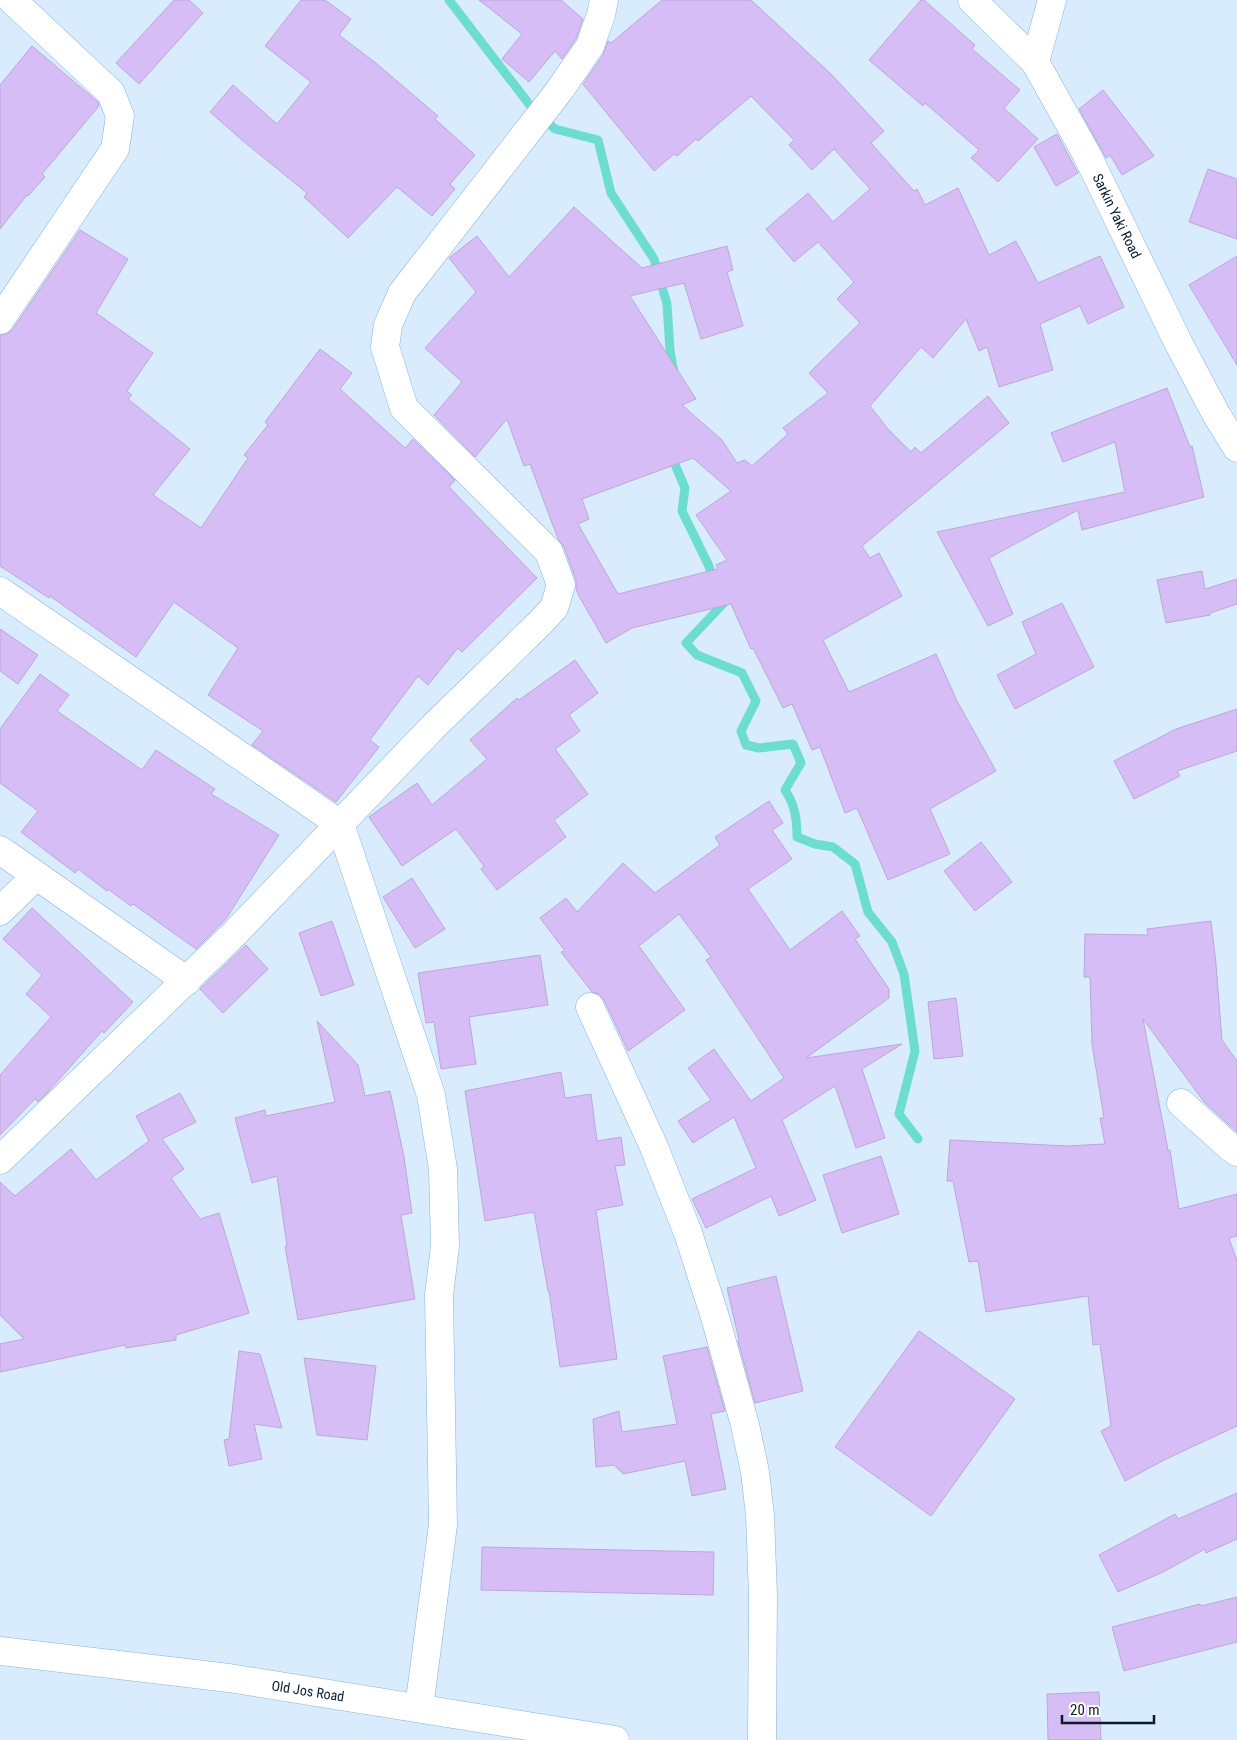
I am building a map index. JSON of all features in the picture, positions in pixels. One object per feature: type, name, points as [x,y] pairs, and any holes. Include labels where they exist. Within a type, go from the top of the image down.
[{"type":"street","points":[[0,320],[115,149],[120,116],[111,93],[12,0]]},
{"type":"street","points":[[0,1160],[187,981],[433,727],[554,608],[561,585],[548,552],[404,408],[385,347],[388,326],[402,294],[559,91],[590,46],[604,0]]},
{"type":"street","name":"Sarkin Yaki Road","points":[[972,0],[1035,62],[1086,153],[1179,344],[1211,405],[1237,448]]},
{"type":"street","points":[[1035,62],[1052,0]]},
{"type":"street","points":[[0,591],[340,824],[431,1095],[443,1169],[445,1246],[439,1295],[443,1525],[419,1708]]},
{"type":"street","points":[[0,850],[187,981]]},
{"type":"street","points":[[0,911],[36,876]]},
{"type":"street","points":[[590,1007],[654,1147],[688,1233],[715,1317],[745,1425],[755,1472],[760,1515],[763,1595],[762,1740]]},
{"type":"street","points":[[1181,1103],[1230,1148],[1237,1152]]},
{"type":"street","name":"Old Jos Road","points":[[0,1651],[229,1678],[615,1740]]},
{"type":"building","points":[[174,0],[189,0],[203,13],[139,84],[116,63]]},
{"type":"building","points":[[301,0],[325,0],[351,19],[339,35],[377,64],[438,116],[435,119],[475,155],[450,184],[455,189],[432,216],[397,187],[348,238],[304,197],[307,193],[210,112],[233,85],[277,124],[311,82],[265,46]]},
{"type":"building","points":[[479,0],[561,0],[583,19],[576,39],[562,59],[555,51],[529,82],[502,59],[522,34]]},
{"type":"building","points":[[662,0],[751,0],[831,74],[884,131],[871,143],[914,191],[917,189],[925,205],[958,188],[989,255],[1016,241],[1038,283],[1100,256],[1124,307],[1088,324],[1080,306],[1040,324],[1053,370],[999,387],[987,347],[979,351],[966,319],[933,358],[921,347],[870,406],[888,429],[911,452],[915,447],[921,453],[988,396],[1009,423],[862,546],[870,558],[879,553],[902,596],[823,640],[849,692],[936,654],[957,701],[996,771],[930,809],[950,854],[888,880],[857,808],[845,813],[820,747],[812,750],[792,704],[783,708],[753,648],[751,649],[731,604],[632,628],[606,643],[579,596],[576,580],[564,547],[558,539],[530,464],[524,466],[507,419],[475,457],[434,415],[462,382],[425,348],[476,292],[449,258],[477,236],[509,277],[574,207],[642,268],[727,246],[733,270],[727,272],[743,326],[701,339],[684,283],[630,296],[696,399],[682,405],[722,440],[737,463],[745,460],[752,466],[788,434],[783,428],[828,393],[809,373],[860,323],[837,299],[854,282],[818,242],[794,262],[766,229],[808,193],[833,222],[870,189],[834,149],[812,170],[789,145],[794,140],[751,96],[698,141],[696,139],[677,156],[674,154],[654,171],[583,84],[603,55],[608,41],[611,43]],"holes":[[[693,458],[731,491],[696,515],[727,560],[716,565],[718,569],[618,594],[578,524],[589,519],[582,499]]]},
{"type":"building","points":[[921,0],[924,0],[975,45],[972,49],[1020,90],[1004,108],[1038,139],[998,182],[971,158],[979,150],[925,103],[923,106],[869,60]]},
{"type":"building","points":[[32,46],[98,102],[99,106],[42,174],[45,177],[27,195],[0,229],[0,85]]},
{"type":"building","points":[[1103,90],[1154,156],[1122,175],[1110,155],[1106,158],[1079,109]]},
{"type":"building","points":[[1057,134],[1078,173],[1056,186],[1034,147]]},
{"type":"building","points":[[1208,169],[1237,179],[1237,239],[1189,222]]},
{"type":"building","points":[[80,230],[128,259],[96,313],[153,353],[127,391],[132,395],[128,399],[190,449],[153,495],[201,528],[248,458],[244,455],[268,425],[265,422],[320,349],[352,373],[340,389],[405,448],[413,439],[455,480],[449,487],[537,578],[462,652],[458,648],[428,685],[418,676],[370,740],[379,747],[336,802],[252,745],[263,731],[208,695],[238,648],[174,602],[136,657],[50,596],[49,598],[0,566],[0,335],[7,334],[13,329]]},
{"type":"building","points":[[1237,256],[1237,365],[1189,285]]},
{"type":"building","points":[[1167,388],[1190,447],[1192,446],[1204,497],[1082,530],[1078,510],[989,558],[1013,614],[988,626],[937,532],[1125,492],[1115,442],[1063,462],[1051,433]]},
{"type":"building","points":[[1202,571],[1205,589],[1237,579],[1237,604],[1210,613],[1210,615],[1166,623],[1157,580]]},
{"type":"building","points":[[1062,603],[1094,667],[1015,709],[997,675],[1036,654],[1022,622]]},
{"type":"building","points":[[0,629],[38,655],[18,684],[0,671]]},
{"type":"building","points":[[575,660],[598,693],[569,715],[580,731],[555,749],[588,794],[554,820],[566,837],[497,890],[481,869],[484,866],[456,829],[402,866],[369,817],[417,783],[432,805],[487,759],[470,740],[517,698],[519,700]]},
{"type":"building","points":[[40,674],[69,695],[57,711],[142,770],[156,750],[215,789],[211,794],[279,835],[226,919],[196,949],[133,904],[131,906],[108,889],[107,891],[78,869],[75,873],[21,832],[38,811],[0,783],[0,729]]},
{"type":"building","points":[[1237,709],[1237,751],[1177,771],[1180,776],[1134,799],[1114,761],[1176,729]]},
{"type":"building","points":[[769,801],[783,823],[772,830],[792,859],[748,889],[790,950],[842,911],[860,936],[855,939],[889,989],[889,998],[806,1058],[902,1044],[862,1069],[885,1138],[856,1148],[835,1086],[782,1120],[816,1200],[779,1216],[771,1196],[706,1228],[692,1199],[756,1168],[734,1117],[693,1143],[678,1121],[711,1100],[688,1068],[714,1049],[751,1101],[784,1078],[706,960],[711,957],[679,914],[639,946],[685,1010],[628,1051],[604,1000],[599,994],[592,992],[561,952],[565,951],[540,918],[566,898],[577,912],[623,863],[655,893],[720,845],[715,837]]},
{"type":"building","points":[[981,842],[1012,882],[975,911],[944,871]]},
{"type":"building","points":[[412,878],[445,929],[415,948],[383,897]]},
{"type":"building","points":[[32,908],[133,1002],[104,1033],[102,1031],[38,1102],[35,1099],[0,1135],[0,1075],[51,1017],[26,994],[42,975],[3,939]]},
{"type":"building","points":[[332,921],[354,985],[321,996],[299,933]]},
{"type":"building","points":[[1211,921],[1222,1040],[1237,1061],[1237,1132],[1204,1102],[1143,1019],[1168,1150],[1170,1150],[1179,1209],[1237,1194],[1237,1236],[1229,1238],[1237,1261],[1237,1426],[1166,1459],[1125,1481],[1101,1431],[1111,1426],[1100,1344],[1093,1345],[1088,1296],[986,1312],[978,1261],[969,1262],[953,1181],[947,1181],[950,1140],[1067,1146],[1105,1144],[1100,1118],[1104,1118],[1092,1044],[1090,977],[1084,977],[1085,934],[1148,935],[1147,929]]},
{"type":"building","points":[[246,945],[268,969],[223,1013],[200,989]]},
{"type":"building","points":[[540,955],[548,1005],[469,1017],[476,1064],[441,1069],[434,1022],[426,1023],[418,973]]},
{"type":"building","points":[[956,998],[963,1056],[934,1059],[928,1002]]},
{"type":"building","points":[[317,1021],[358,1065],[365,1096],[390,1091],[404,1157],[412,1213],[401,1215],[415,1299],[298,1320],[285,1246],[287,1246],[277,1176],[252,1183],[235,1118],[265,1110],[266,1116],[335,1102]]},
{"type":"building","points":[[561,1072],[565,1098],[591,1094],[597,1141],[621,1137],[625,1165],[615,1166],[623,1205],[596,1210],[617,1359],[560,1367],[549,1291],[534,1212],[485,1221],[465,1091]]},
{"type":"building","points":[[180,1093],[196,1122],[162,1139],[184,1169],[171,1178],[200,1219],[219,1213],[249,1313],[176,1335],[176,1340],[126,1348],[125,1345],[0,1372],[0,1344],[24,1339],[0,1315],[0,1182],[15,1196],[71,1149],[96,1180],[149,1141],[136,1116]]},
{"type":"building","points":[[881,1156],[899,1214],[842,1233],[823,1175]]},
{"type":"building","points":[[776,1276],[803,1391],[755,1403],[738,1341],[727,1288]]},
{"type":"building","points":[[919,1331],[1015,1399],[931,1516],[835,1447]]},
{"type":"building","points":[[707,1347],[725,1411],[711,1414],[726,1489],[692,1496],[685,1461],[623,1474],[614,1465],[596,1467],[593,1419],[619,1411],[622,1432],[677,1424],[663,1356]]},
{"type":"building","points":[[239,1351],[260,1354],[282,1428],[254,1424],[262,1459],[229,1466],[224,1440],[229,1439]]},
{"type":"building","points":[[304,1358],[376,1366],[367,1440],[317,1435]]},
{"type":"building","points":[[1237,1493],[1237,1539],[1206,1553],[1205,1549],[1163,1572],[1118,1592],[1099,1555],[1175,1514],[1178,1519]]},
{"type":"building","points":[[482,1547],[714,1552],[713,1595],[481,1590]]},
{"type":"building","points":[[1237,1597],[1237,1642],[1124,1671],[1112,1627],[1200,1604],[1201,1606]]},
{"type":"building","points":[[1099,1692],[1101,1740],[1048,1740],[1047,1694]]},
{"type":"waterway","points":[[449,0],[529,104],[555,129],[598,140],[611,193],[654,259],[667,304],[670,351],[674,373]]},
{"type":"waterway","points":[[671,455],[685,488],[682,511],[715,582]]},
{"type":"waterway","points":[[720,596],[723,604],[686,643],[697,655],[742,673],[756,701],[741,731],[746,745],[759,748],[793,744],[801,763],[785,790],[795,812],[797,837],[815,844],[833,847],[855,864],[868,912],[892,942],[904,974],[915,1051],[899,1114],[918,1139]]}]
